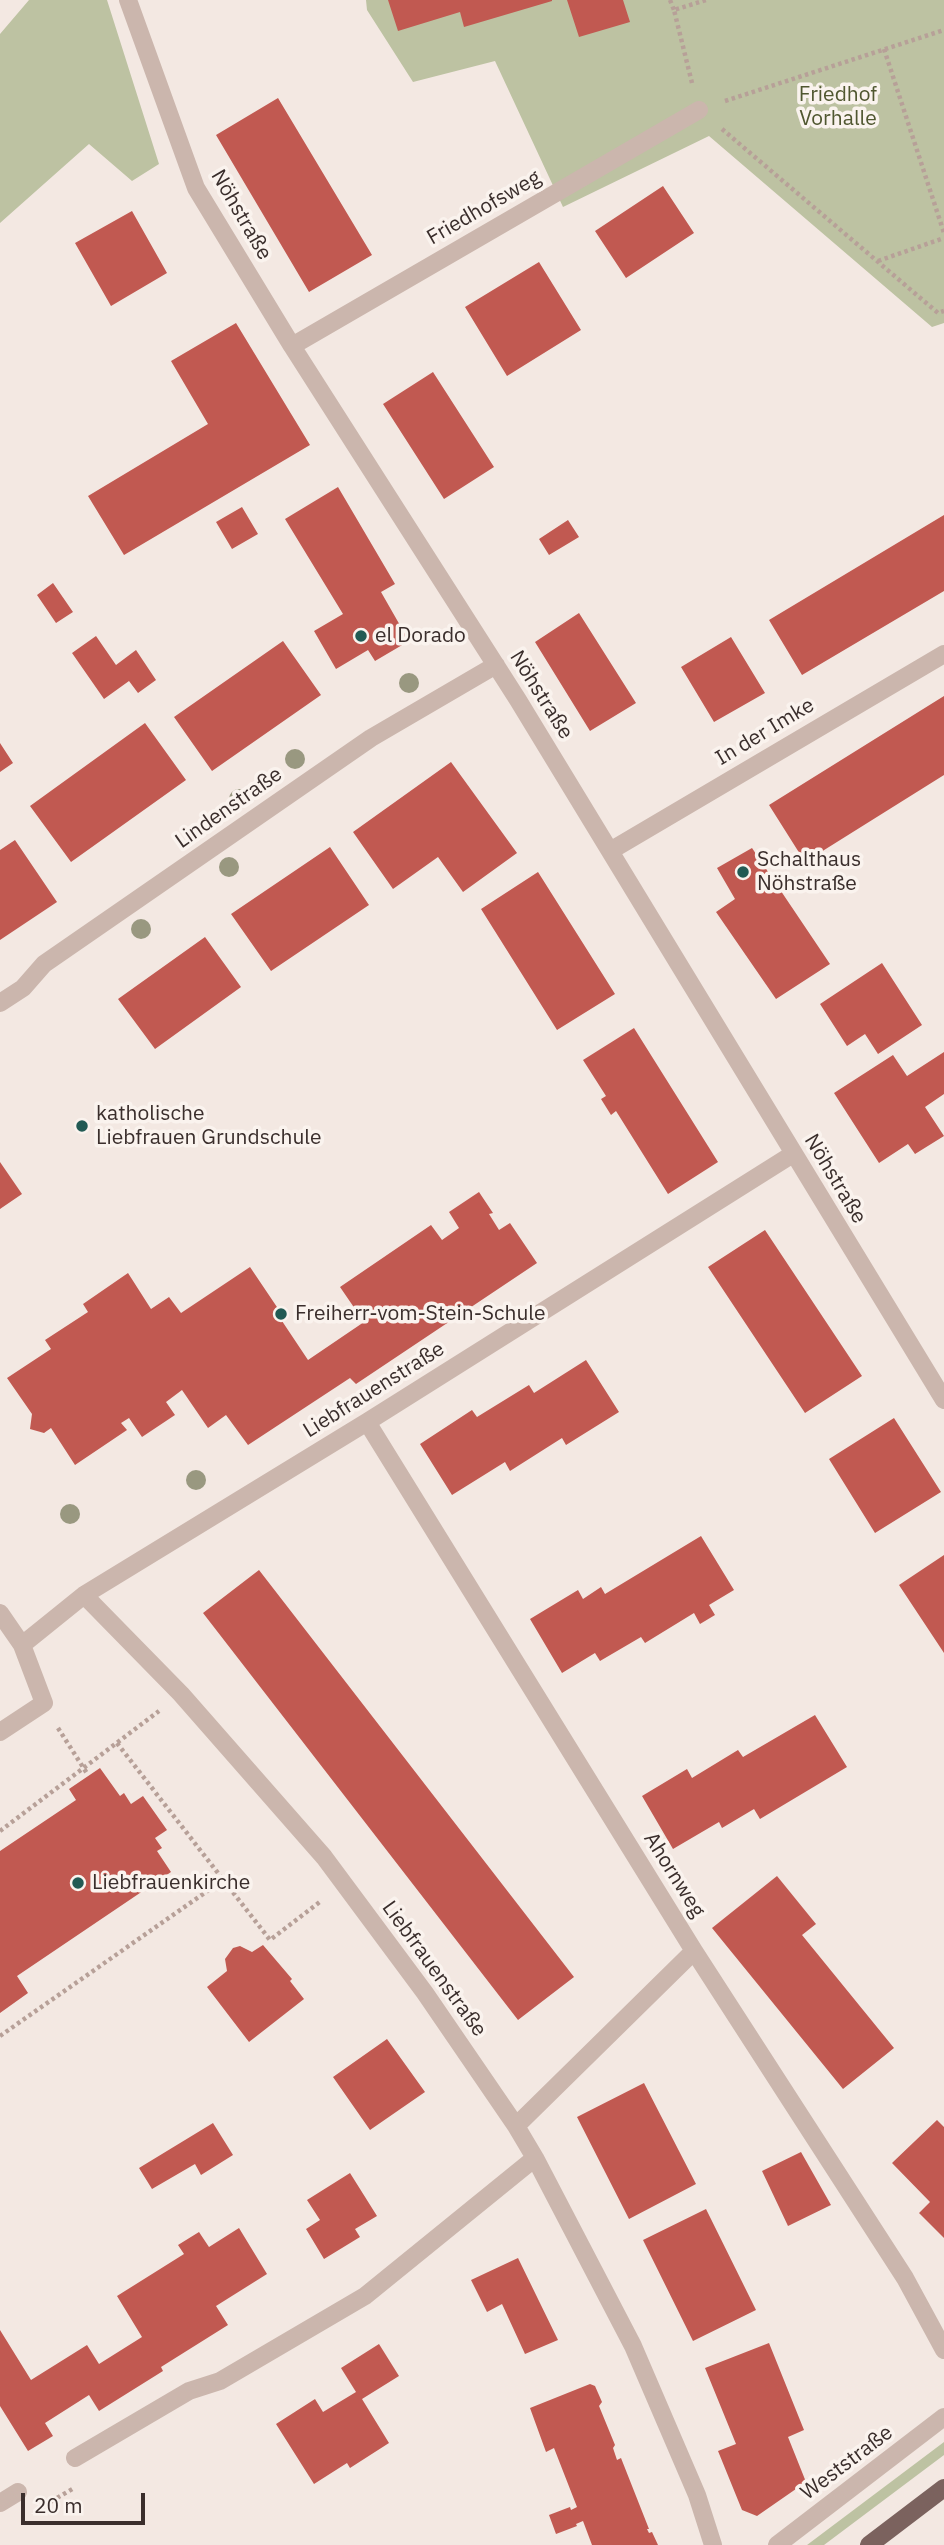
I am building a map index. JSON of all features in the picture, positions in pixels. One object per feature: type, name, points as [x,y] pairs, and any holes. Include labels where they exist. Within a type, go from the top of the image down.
[{"type":"main road","points":[[869,2545],[944,2488]]},
{"type":"street","name":"Nöhstraße","points":[[128,0],[196,188],[292,346],[496,665],[944,1400]]},
{"type":"street","name":"Friedhofsweg","points":[[292,346],[699,110]]},
{"type":"street","name":"In der Imke","points":[[610,851],[944,654]]},
{"type":"street","name":"Lindenstraße","points":[[0,1003],[23,988],[44,964],[371,738],[496,665]]},
{"type":"street","name":"Liebfrauenstraße","points":[[22,1645],[84,1595],[367,1422],[793,1154]]},
{"type":"street","name":"Ahornweg","points":[[367,1422],[694,1951],[905,2278],[944,2350]]},
{"type":"street","name":"Liebfrauenstraße","points":[[84,1595],[181,1695],[324,1857],[425,1993],[516,2126],[633,2346],[697,2495],[713,2545]]},
{"type":"street","points":[[0,1613],[22,1645],[44,1703],[0,1732]]},
{"type":"street","points":[[516,2126],[694,1951]]},
{"type":"street","points":[[75,2458],[189,2390],[220,2381],[365,2296],[535,2158]]},
{"type":"street","name":"Weststraße","points":[[777,2545],[944,2417]]},
{"type":"street","points":[[0,2503],[18,2492]]},
{"type":"path","points":[[670,0],[699,110],[938,313],[944,311]]},
{"type":"path","points":[[674,10],[706,0]]},
{"type":"path","points":[[699,110],[944,30]]},
{"type":"path","points":[[884,49],[944,233]]},
{"type":"path","points":[[877,261],[944,238]]},
{"type":"path","points":[[0,1831],[181,1695]]},
{"type":"path","points":[[44,1703],[88,1775]]},
{"type":"path","points":[[117,1743],[270,1940],[344,1884]]},
{"type":"path","points":[[0,2036],[223,1880]]},
{"type":"green space","points":[[29,0],[107,0],[159,164],[132,181],[89,144],[0,223],[0,34]]},
{"type":"green space","name":"Friedhof Vorhalle","points":[[366,0],[944,0],[944,323],[932,327],[709,136],[563,207],[495,61],[413,82],[367,10]]},
{"type":"green space","points":[[944,2442],[944,2455],[824,2545],[807,2545]]},
{"type":"building","points":[[388,0],[552,1],[464,27],[460,12],[398,31]]},
{"type":"building","points":[[567,0],[623,0],[630,22],[579,37]]},
{"type":"building","points":[[278,98],[372,255],[309,292],[216,135]]},
{"type":"building","points":[[663,186],[694,233],[626,278],[595,231]]},
{"type":"building","points":[[132,211],[167,273],[111,306],[75,243]]},
{"type":"building","points":[[539,262],[581,330],[507,376],[465,307]]},
{"type":"building","points":[[236,323],[310,445],[124,555],[88,496],[208,424],[171,361]]},
{"type":"building","points":[[433,372],[494,467],[444,499],[383,404]]},
{"type":"building","points":[[338,487],[395,584],[381,592],[409,641],[375,661],[368,650],[336,669],[314,631],[343,614],[285,519]]},
{"type":"building","points":[[242,507],[258,534],[232,549],[216,522]]},
{"type":"building","points":[[944,515],[944,591],[802,675],[769,620]]},
{"type":"building","points":[[568,520],[579,537],[549,555],[539,539]]},
{"type":"building","points":[[53,583],[73,612],[56,623],[37,595]]},
{"type":"building","points":[[579,613],[636,703],[590,731],[535,642]]},
{"type":"building","points":[[96,636],[116,665],[136,650],[156,680],[138,693],[129,681],[104,699],[72,653]]},
{"type":"building","points":[[731,637],[765,693],[714,722],[681,667]]},
{"type":"building","points":[[283,641],[321,695],[212,771],[174,717]]},
{"type":"building","points":[[944,696],[944,775],[805,862],[769,805]]},
{"type":"building","points":[[145,723],[186,780],[71,862],[30,806]]},
{"type":"building","points":[[0,743],[13,763],[0,772]]},
{"type":"building","points":[[451,762],[517,853],[463,892],[438,857],[393,889],[353,832]]},
{"type":"building","points":[[15,840],[57,902],[0,940],[0,850]]},
{"type":"building","points":[[330,847],[369,905],[271,971],[231,914]]},
{"type":"building","points":[[752,848],[830,964],[776,999],[716,912],[735,899],[717,868]]},
{"type":"building","points":[[538,872],[615,994],[557,1030],[481,909]]},
{"type":"building","points":[[205,937],[241,987],[155,1049],[118,999]]},
{"type":"building","points":[[882,963],[922,1025],[878,1054],[865,1034],[847,1046],[820,1004]]},
{"type":"building","points":[[634,1028],[718,1162],[668,1194],[616,1111],[611,1115],[601,1099],[606,1096],[583,1060]]},
{"type":"building","points":[[944,1052],[944,1094],[925,1107],[944,1136],[915,1154],[908,1144],[879,1163],[834,1093],[893,1055],[907,1076]]},
{"type":"building","points":[[0,1162],[22,1194],[0,1209]]},
{"type":"building","points":[[479,1192],[493,1213],[489,1214],[499,1230],[510,1223],[537,1263],[356,1384],[350,1378],[248,1445],[226,1415],[208,1428],[182,1390],[166,1402],[175,1415],[142,1437],[129,1418],[121,1423],[127,1430],[75,1465],[51,1428],[44,1433],[30,1429],[32,1414],[7,1378],[51,1349],[45,1340],[88,1312],[83,1304],[128,1273],[151,1309],[169,1297],[181,1313],[250,1267],[308,1360],[364,1322],[340,1287],[431,1225],[442,1240],[459,1228],[449,1212]]},
{"type":"building","points":[[765,1230],[862,1376],[805,1413],[708,1267]]},
{"type":"building","points":[[586,1360],[619,1412],[566,1445],[562,1438],[510,1471],[505,1462],[452,1495],[420,1444],[472,1410],[477,1417],[529,1385],[534,1393]]},
{"type":"building","points":[[894,1418],[941,1492],[875,1533],[829,1459]]},
{"type":"building","points":[[701,1536],[734,1590],[709,1605],[715,1615],[700,1624],[694,1613],[645,1643],[641,1637],[600,1661],[595,1653],[562,1673],[530,1619],[578,1590],[583,1599],[601,1587],[605,1594]]},
{"type":"building","points":[[944,1555],[944,1653],[899,1585]]},
{"type":"building","points":[[259,1570],[574,1977],[518,2020],[203,1613]]},
{"type":"building","points":[[815,1715],[847,1767],[760,1819],[754,1809],[722,1828],[719,1822],[673,1849],[642,1796],[687,1769],[692,1778],[738,1750],[743,1757]]},
{"type":"building","name":"Liebfrauenkirche","points":[[100,1768],[120,1796],[124,1793],[131,1804],[143,1796],[167,1830],[155,1838],[162,1848],[157,1851],[171,1872],[17,1976],[28,1993],[0,2013],[0,1851],[76,1800],[69,1789]]},
{"type":"building","points":[[777,1876],[816,1924],[802,1935],[894,2048],[843,2089],[712,1928]]},
{"type":"building","points":[[263,1945],[292,1979],[290,1981],[304,1999],[249,2042],[207,1987],[227,1971],[225,1959],[233,1948],[240,1946],[252,1952]]},
{"type":"building","points":[[387,2039],[425,2092],[370,2130],[333,2077]]},
{"type":"building","points":[[644,2083],[696,2184],[629,2219],[577,2117]]},
{"type":"building","points":[[937,2120],[944,2127],[944,2238],[919,2213],[930,2202],[892,2163]]},
{"type":"building","points":[[213,2123],[233,2155],[201,2175],[195,2164],[152,2189],[139,2168]]},
{"type":"building","points":[[801,2152],[831,2205],[788,2226],[762,2171]]},
{"type":"building","points":[[350,2173],[377,2216],[355,2229],[360,2237],[324,2259],[306,2229],[320,2220],[307,2200]]},
{"type":"building","points":[[706,2209],[756,2310],[693,2341],[643,2240]]},
{"type":"building","points":[[239,2228],[267,2274],[216,2306],[228,2325],[161,2367],[163,2371],[99,2411],[89,2395],[45,2423],[53,2436],[28,2451],[0,2406],[0,2330],[31,2380],[87,2345],[99,2364],[142,2337],[117,2296],[184,2254],[178,2245],[199,2232],[209,2247]]},
{"type":"building","points":[[518,2258],[558,2340],[525,2354],[502,2304],[487,2312],[471,2280]]},
{"type":"building","points":[[769,2343],[804,2430],[788,2437],[806,2482],[757,2516],[742,2510],[718,2451],[736,2444],[705,2368]]},
{"type":"building","points":[[379,2344],[399,2376],[362,2399],[389,2443],[350,2468],[347,2463],[314,2484],[276,2424],[315,2399],[323,2412],[356,2392],[341,2368]]},
{"type":"building","points":[[590,2384],[595,2386],[602,2402],[599,2406],[615,2445],[613,2448],[617,2460],[621,2458],[647,2529],[649,2533],[652,2532],[658,2545],[592,2545],[583,2521],[556,2534],[549,2515],[577,2507],[554,2448],[546,2452],[530,2408]]},
{"type":"place","name":"el Dorado","points":[[361,636]]},
{"type":"place","name":"Schalthaus Nöhstraße","points":[[743,872]]},
{"type":"place","name":"katholische Liebfrauen Grundschule","points":[[82,1126]]},
{"type":"place","name":"Freiherr-vom-Stein-Schule","points":[[281,1314]]},
{"type":"place","name":"Liebfrauenkirche","points":[[78,1883]]}]
